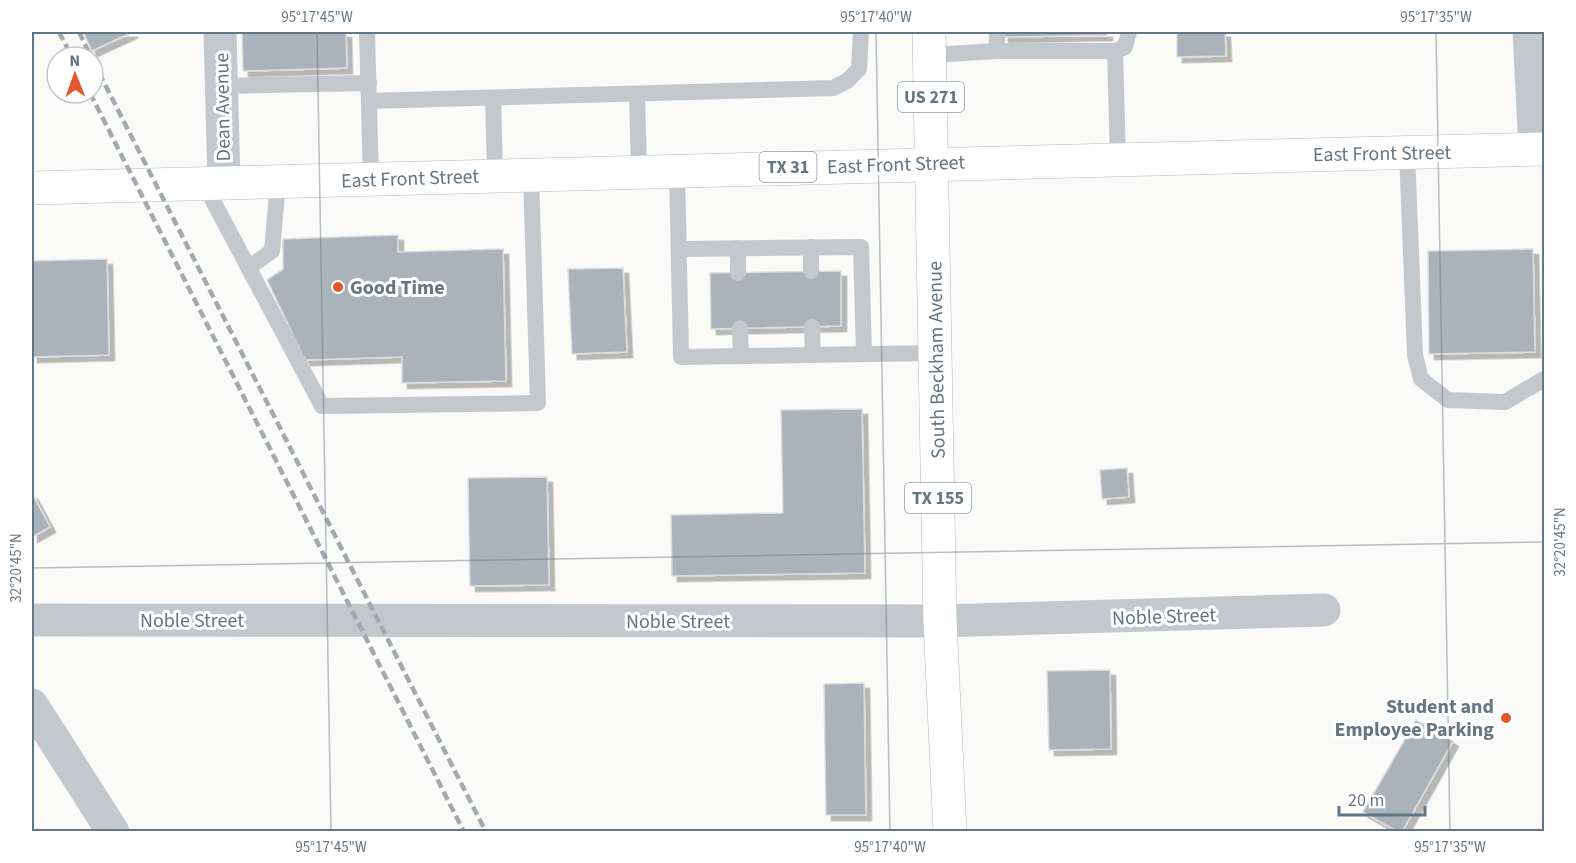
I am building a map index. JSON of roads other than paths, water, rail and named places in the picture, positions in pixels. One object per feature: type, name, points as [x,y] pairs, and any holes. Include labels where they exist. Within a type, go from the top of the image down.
[{"type":"main road","name":"South Beckham Avenue","points":[[930,43],[940,621],[951,831]]},
{"type":"main road","name":"East Front Street","points":[[32,188],[1540,149]]},
{"type":"street","name":"Dean Avenue","points":[[214,184],[221,86],[220,32]]},
{"type":"street","points":[[1529,32],[1540,149]]},
{"type":"street","name":"Noble Street","points":[[32,620],[940,621],[1324,610]]},
{"type":"street","points":[[32,705],[113,831]]},
{"type":"lane","points":[[368,32],[371,179]]},
{"type":"lane","points":[[369,101],[833,88],[847,81],[860,69],[861,32]]},
{"type":"lane","points":[[997,32],[997,51]]},
{"type":"lane","points":[[930,43],[997,51],[1037,44],[1076,44],[1115,51],[1125,47],[1129,32]]},
{"type":"lane","points":[[1115,51],[1118,159]]},
{"type":"lane","points":[[221,86],[369,83]]},
{"type":"lane","points":[[637,94],[639,171]]},
{"type":"lane","points":[[493,98],[495,175]]},
{"type":"lane","points":[[1407,152],[1414,355],[1421,379],[1448,400],[1505,402],[1545,379]]},
{"type":"lane","points":[[677,170],[681,357],[936,353]]},
{"type":"lane","points":[[214,184],[248,268],[322,406],[537,403],[531,174]]},
{"type":"lane","points":[[248,268],[272,251],[278,182]]},
{"type":"lane","points":[[811,247],[811,271]]},
{"type":"lane","points":[[679,249],[861,247],[864,354]]},
{"type":"lane","points":[[738,248],[738,273]]},
{"type":"lane","points":[[812,327],[813,355]]},
{"type":"lane","points":[[740,328],[741,356]]},
{"type":"railway","points":[[59,32],[66,45]]},
{"type":"railway","points":[[79,32],[85,45]]},
{"type":"railway","points":[[105,85],[486,832]]},
{"type":"railway","points":[[96,105],[464,832]]},
{"type":"place","name":"Good Time","points":[[338,287]]},
{"type":"place","name":"Student and Employee Parking","points":[[1506,718]]}]
